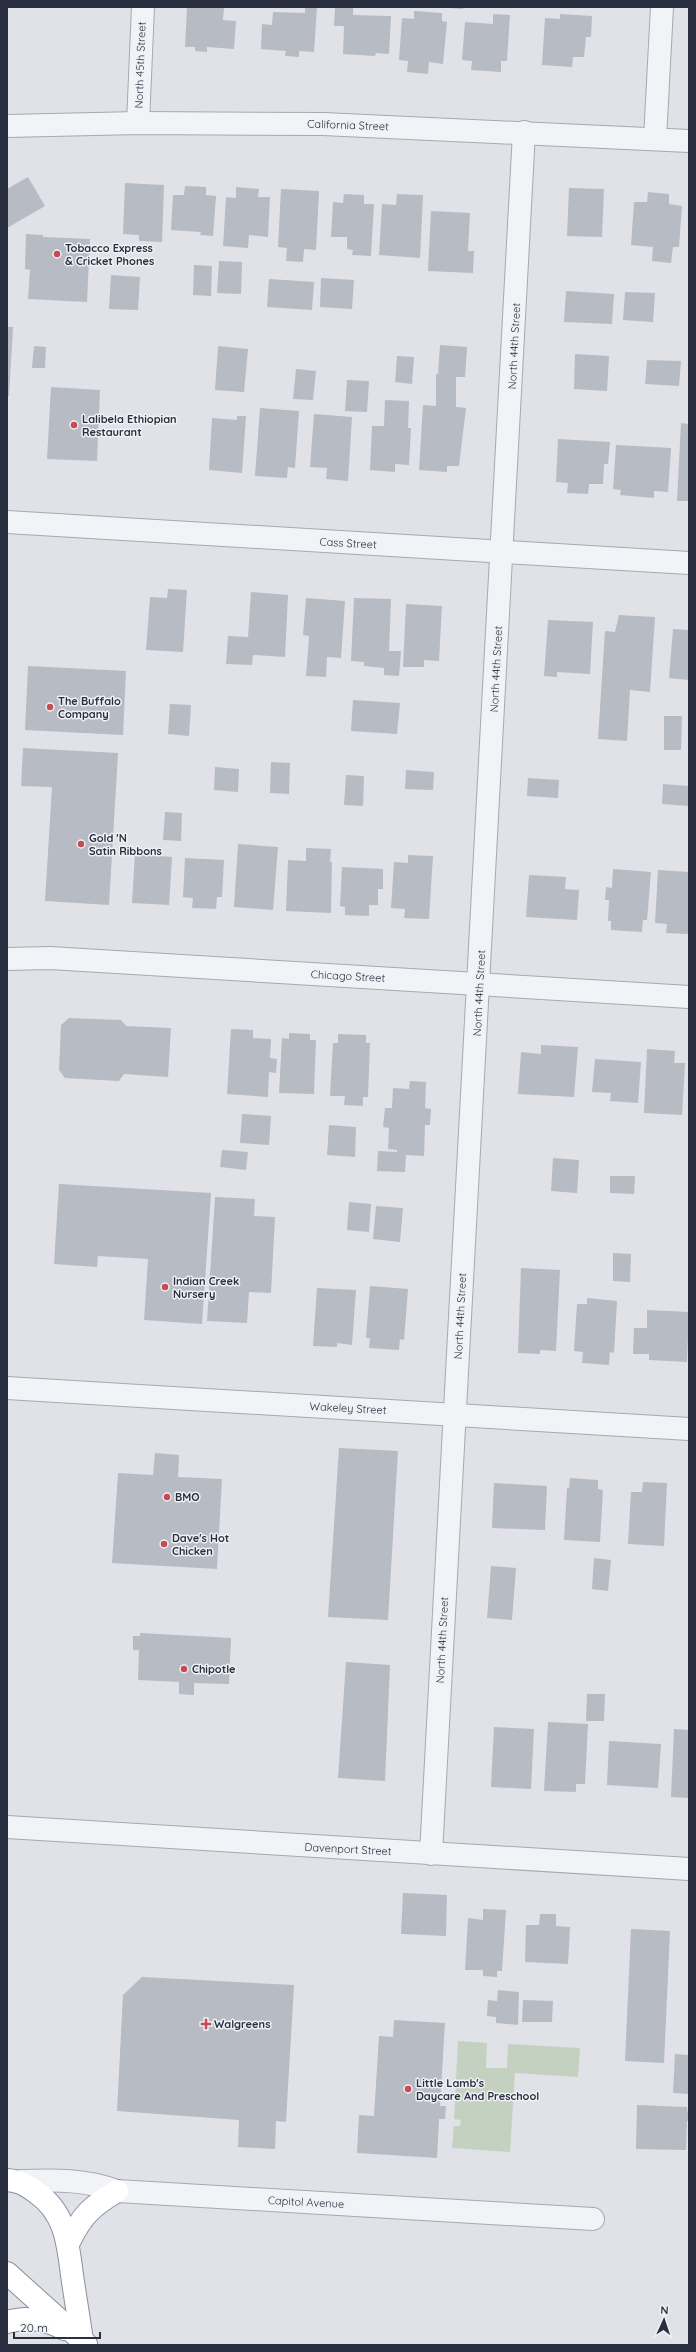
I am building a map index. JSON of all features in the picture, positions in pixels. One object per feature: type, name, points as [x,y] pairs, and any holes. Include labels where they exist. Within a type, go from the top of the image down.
[{"type":"highway","points":[[14,2181],[53,2207],[69,2242],[85,2342]]},
{"type":"highway","points":[[69,2242],[82,2217],[92,2207],[117,2191]]},
{"type":"highway","points":[[7,2273],[85,2342]]},
{"type":"highway","points":[[7,2322],[27,2319],[43,2320],[56,2324],[85,2342]]},
{"type":"street","name":"North 45th Street","points":[[138,123],[143,7]]},
{"type":"street","points":[[655,139],[662,7]]},
{"type":"street","name":"California Street","points":[[7,126],[138,123],[323,124],[524,132],[689,141]]},
{"type":"street","name":"North 44th Street","points":[[431,1854],[454,1414],[480,984],[524,132]]},
{"type":"street","name":"Cass Street","points":[[7,522],[689,562]]},
{"type":"street","name":"Chicago Street","points":[[7,959],[50,958],[689,997]]},
{"type":"street","name":"Wakeley Street","points":[[7,1388],[689,1429]]},
{"type":"street","name":"Davenport Street","points":[[7,1828],[689,1869]]},
{"type":"street","name":"Capitol Avenue","points":[[14,2181],[70,2180],[91,2183],[117,2191],[593,2219]]},
{"type":"green space","points":[[458,2041],[487,2043],[486,2068],[507,2068],[508,2044],[580,2048],[578,2077],[515,2073],[510,2152],[452,2148],[454,2126],[460,2126],[461,2120],[454,2119]]},
{"type":"building","points":[[187,7],[224,7],[223,20],[236,21],[234,49],[207,47],[207,52],[195,51],[195,47],[185,47]]},
{"type":"building","points":[[305,7],[317,7],[314,52],[299,51],[299,57],[285,56],[286,51],[261,49],[262,24],[272,25],[273,12],[305,13]]},
{"type":"building","points":[[335,7],[353,7],[353,15],[391,16],[389,54],[376,53],[375,56],[343,54],[344,26],[334,26]]},
{"type":"building","points":[[463,7],[463,9],[450,8]]},
{"type":"building","points":[[414,11],[442,13],[442,21],[447,22],[443,64],[429,62],[428,74],[407,72],[408,61],[399,60],[402,18],[414,19]]},
{"type":"building","points":[[493,14],[510,15],[507,61],[501,61],[501,72],[471,70],[472,61],[462,60],[465,22],[493,24]]},
{"type":"building","points":[[560,14],[592,16],[591,37],[586,37],[584,57],[573,57],[572,67],[542,65],[545,18],[560,19]]},
{"type":"building","points":[[28,177],[45,206],[7,228],[7,189]]},
{"type":"building","points":[[125,183],[164,185],[162,242],[139,241],[139,235],[123,234]]},
{"type":"building","points":[[185,186],[206,187],[206,195],[216,196],[213,236],[200,235],[201,232],[171,230],[173,195],[184,195]]},
{"type":"building","points":[[236,187],[259,189],[258,197],[270,197],[268,237],[249,235],[248,248],[223,246],[226,197],[236,198]]},
{"type":"building","points":[[569,188],[604,189],[602,237],[567,236]]},
{"type":"building","points":[[281,189],[319,191],[316,250],[304,249],[303,262],[286,261],[287,248],[278,247]]},
{"type":"building","points":[[648,192],[669,194],[669,204],[682,206],[679,247],[673,247],[671,263],[652,261],[653,247],[631,245],[634,202],[647,202]]},
{"type":"building","points":[[344,194],[364,195],[364,204],[374,204],[371,256],[352,255],[353,250],[347,249],[347,237],[331,237],[333,202],[343,203]]},
{"type":"building","points":[[397,194],[423,195],[420,258],[379,255],[382,204],[396,205]]},
{"type":"building","points":[[431,211],[470,213],[468,251],[474,251],[473,273],[428,271]]},
{"type":"building","name":"Tobacco Express & Cricket Phones","points":[[26,234],[43,235],[43,237],[90,239],[87,302],[28,299],[30,270],[25,269]]},
{"type":"building","points":[[219,261],[242,262],[241,294],[217,293]]},
{"type":"building","points":[[194,265],[212,266],[211,296],[193,295]]},
{"type":"building","points":[[111,275],[140,277],[138,310],[109,309]]},
{"type":"building","points":[[321,278],[354,280],[352,309],[320,307]]},
{"type":"building","points":[[269,279],[314,282],[312,310],[267,307]]},
{"type":"building","points":[[566,291],[614,294],[612,324],[564,322]]},
{"type":"building","points":[[625,292],[655,293],[653,322],[623,320]]},
{"type":"building","points":[[7,327],[13,327],[9,396],[7,396]]},
{"type":"building","points":[[440,345],[467,347],[465,377],[456,377],[456,407],[466,408],[459,466],[447,466],[447,472],[419,470],[423,405],[436,406],[436,374],[438,374]]},
{"type":"building","points":[[34,346],[46,347],[45,368],[32,368]]},
{"type":"building","points":[[218,346],[248,349],[244,392],[215,390]]},
{"type":"building","points":[[575,354],[609,356],[607,391],[574,389]]},
{"type":"building","points":[[397,356],[414,357],[412,384],[395,382]]},
{"type":"building","points":[[647,360],[681,361],[679,386],[645,384]]},
{"type":"building","points":[[296,369],[316,371],[313,400],[293,399]]},
{"type":"building","points":[[347,380],[369,381],[367,412],[345,411]]},
{"type":"building","name":"Lalibela Ethiopian Restaurant","points":[[51,387],[100,390],[97,461],[47,459]]},
{"type":"building","points":[[385,400],[409,401],[408,428],[411,428],[409,465],[395,464],[395,472],[370,470],[372,426],[384,426]]},
{"type":"building","points":[[260,408],[299,411],[295,468],[288,467],[287,478],[255,476]]},
{"type":"building","points":[[314,414],[352,417],[348,481],[326,479],[327,468],[310,467]]},
{"type":"building","points":[[237,416],[246,416],[242,473],[209,470],[212,418],[237,420]]},
{"type":"building","points":[[681,423],[689,424],[689,501],[677,501]]},
{"type":"building","points":[[558,439],[610,442],[608,464],[604,464],[603,484],[589,484],[588,494],[567,493],[568,483],[556,482]]},
{"type":"building","points":[[616,445],[671,448],[668,492],[654,491],[654,498],[620,495],[621,490],[613,489]]},
{"type":"building","points":[[168,589],[187,590],[183,652],[146,650],[150,597],[167,598]]},
{"type":"building","points":[[251,592],[288,595],[285,657],[253,655],[252,665],[226,664],[228,636],[248,637]]},
{"type":"building","points":[[306,598],[345,601],[341,658],[327,657],[326,677],[306,676],[309,636],[303,635]]},
{"type":"building","points":[[354,598],[391,599],[389,651],[401,651],[399,676],[384,675],[384,668],[364,666],[364,662],[351,661]]},
{"type":"building","points":[[406,604],[442,606],[439,661],[424,660],[424,667],[403,667]]},
{"type":"building","points":[[619,615],[655,617],[650,692],[630,690],[627,741],[598,739],[605,631],[615,632]]},
{"type":"building","points":[[548,620],[593,622],[590,674],[557,672],[557,677],[544,676]]},
{"type":"building","points":[[673,629],[689,630],[689,680],[669,678]]},
{"type":"building","points":[[28,666],[126,671],[123,735],[25,730]]},
{"type":"building","points":[[353,700],[400,703],[397,734],[351,731]]},
{"type":"building","points":[[170,704],[191,705],[189,736],[168,734]]},
{"type":"building","points":[[664,716],[682,716],[681,750],[664,750]]},
{"type":"building","name":"Gold 'N Satin Ribbons","points":[[23,748],[118,753],[109,905],[45,901],[52,787],[21,786]]},
{"type":"building","points":[[271,762],[290,763],[289,794],[270,793]]},
{"type":"building","points":[[215,767],[239,769],[238,792],[214,790]]},
{"type":"building","points":[[406,770],[434,772],[433,790],[405,789]]},
{"type":"building","points":[[346,775],[364,776],[363,806],[344,805]]},
{"type":"building","points":[[528,778],[559,780],[558,798],[527,796]]},
{"type":"building","points":[[663,784],[689,786],[689,806],[662,804]]},
{"type":"building","points":[[165,812],[182,813],[181,841],[163,840]]},
{"type":"building","points":[[238,844],[278,847],[273,910],[234,907]]},
{"type":"building","points":[[306,848],[331,849],[331,913],[286,911],[288,860],[306,861]]},
{"type":"building","points":[[135,854],[172,857],[169,905],[132,903]]},
{"type":"building","points":[[408,855],[433,856],[429,919],[404,918],[405,909],[391,908],[394,862],[408,863]]},
{"type":"building","points":[[185,858],[224,860],[222,897],[217,897],[216,909],[192,908],[193,898],[183,897]]},
{"type":"building","points":[[342,867],[383,869],[383,889],[378,889],[378,905],[369,905],[369,916],[345,915],[345,907],[340,906]]},
{"type":"building","points":[[613,869],[651,872],[647,920],[643,920],[642,932],[611,930],[611,921],[608,921],[609,900],[605,900],[606,887],[612,888]]},
{"type":"building","points":[[658,870],[689,872],[688,934],[666,933],[667,924],[655,923]]},
{"type":"building","points":[[529,875],[566,877],[565,889],[579,890],[577,920],[526,917]]},
{"type":"building","points":[[69,1018],[121,1020],[126,1026],[171,1028],[168,1077],[124,1074],[119,1081],[65,1078],[59,1070],[61,1025]]},
{"type":"building","points":[[231,1029],[253,1030],[253,1038],[271,1039],[270,1058],[277,1059],[276,1073],[269,1072],[268,1097],[227,1094]]},
{"type":"building","points":[[289,1033],[310,1034],[310,1040],[316,1040],[314,1094],[279,1093],[282,1038],[289,1039]]},
{"type":"building","points":[[338,1034],[366,1035],[366,1043],[370,1043],[368,1097],[363,1097],[363,1106],[344,1105],[345,1096],[330,1096],[333,1043],[338,1043]]},
{"type":"building","points":[[541,1045],[578,1047],[574,1097],[518,1094],[521,1052],[541,1054]]},
{"type":"building","points":[[647,1049],[675,1051],[674,1063],[685,1063],[682,1115],[644,1113]]},
{"type":"building","points":[[595,1059],[641,1062],[638,1103],[610,1101],[611,1093],[592,1092]]},
{"type":"building","points":[[410,1081],[426,1082],[425,1108],[431,1109],[430,1125],[425,1125],[424,1156],[406,1155],[405,1172],[377,1171],[378,1151],[397,1152],[397,1150],[388,1149],[389,1128],[383,1127],[385,1108],[392,1108],[393,1088],[409,1089]]},
{"type":"building","points":[[242,1114],[271,1116],[269,1145],[240,1143]]},
{"type":"building","points":[[329,1125],[356,1127],[355,1157],[327,1155]]},
{"type":"building","points":[[222,1150],[248,1152],[246,1170],[220,1167]]},
{"type":"building","points":[[553,1158],[579,1160],[577,1193],[551,1191]]},
{"type":"building","points":[[610,1176],[635,1176],[634,1194],[610,1193]]},
{"type":"building","points":[[59,1184],[211,1193],[202,1324],[144,1320],[148,1259],[98,1256],[97,1267],[54,1264]]},
{"type":"building","points":[[215,1197],[255,1199],[254,1216],[275,1217],[271,1293],[249,1292],[247,1323],[207,1321]]},
{"type":"building","points":[[349,1202],[371,1204],[369,1232],[347,1230]]},
{"type":"building","points":[[376,1206],[403,1208],[400,1242],[373,1239]]},
{"type":"building","points":[[613,1253],[631,1254],[630,1282],[613,1281]]},
{"type":"building","points":[[521,1268],[560,1270],[556,1351],[540,1350],[540,1354],[518,1353]]},
{"type":"building","points":[[370,1286],[408,1289],[404,1340],[400,1339],[399,1350],[369,1348],[370,1338],[366,1338]]},
{"type":"building","points":[[317,1288],[356,1290],[352,1345],[337,1343],[337,1347],[313,1346]]},
{"type":"building","points":[[587,1298],[617,1301],[614,1353],[610,1352],[609,1365],[582,1363],[583,1352],[574,1351],[577,1304],[587,1304]]},
{"type":"building","points":[[647,1310],[689,1312],[687,1362],[649,1360],[649,1354],[633,1354],[634,1328],[647,1328]]},
{"type":"building","points":[[339,1448],[398,1451],[388,1620],[328,1617]]},
{"type":"building","points":[[155,1453],[179,1455],[178,1477],[222,1479],[217,1569],[112,1563],[118,1473],[153,1475]]},
{"type":"building","points":[[570,1478],[598,1480],[598,1489],[603,1490],[600,1542],[564,1540],[567,1488],[569,1488]]},
{"type":"building","points":[[643,1482],[667,1483],[664,1546],[628,1544],[631,1492],[642,1492]]},
{"type":"building","points":[[494,1483],[547,1486],[545,1530],[492,1528]]},
{"type":"building","points":[[594,1558],[611,1560],[608,1591],[592,1589]]},
{"type":"building","points":[[491,1566],[516,1568],[512,1620],[487,1618]]},
{"type":"building","name":"Chipotle","points":[[140,1633],[231,1638],[229,1684],[194,1683],[194,1695],[179,1694],[179,1682],[138,1680],[139,1650],[133,1650],[133,1636],[140,1636]]},
{"type":"building","points":[[346,1662],[390,1665],[385,1781],[338,1778]]},
{"type":"building","points":[[587,1694],[605,1694],[604,1721],[586,1721]]},
{"type":"building","points":[[548,1722],[588,1724],[585,1784],[576,1784],[576,1792],[544,1791]]},
{"type":"building","points":[[494,1727],[534,1729],[531,1789],[491,1787]]},
{"type":"building","points":[[674,1729],[689,1730],[689,1798],[671,1797]]},
{"type":"building","points":[[609,1741],[661,1744],[658,1788],[607,1785]]},
{"type":"building","points":[[403,1893],[447,1895],[446,1936],[401,1934]]},
{"type":"building","points":[[483,1909],[506,1910],[502,1971],[497,1971],[497,1977],[483,1976],[483,1970],[465,1970],[468,1918],[483,1920]]},
{"type":"building","points":[[540,1914],[556,1914],[556,1926],[570,1927],[568,1964],[525,1962],[526,1925],[539,1925]]},
{"type":"building","points":[[631,1929],[670,1931],[664,2063],[625,2061]]},
{"type":"building","name":"Walgreens","points":[[142,1977],[294,1985],[286,2122],[276,2121],[275,2149],[238,2147],[239,2120],[117,2111],[123,1995]]},
{"type":"building","points":[[498,1990],[519,1992],[518,2025],[496,2023],[496,2017],[487,2016],[488,2000],[497,2001]]},
{"type":"building","points":[[523,2000],[553,2001],[552,2022],[522,2022]]},
{"type":"building","name":"Little Lamb's Daycare And Preschool","points":[[394,2020],[445,2023],[440,2106],[446,2106],[445,2119],[439,2119],[437,2158],[357,2153],[359,2115],[374,2116],[379,2036],[393,2037]]},
{"type":"building","points":[[675,2054],[689,2055],[689,2094],[673,2093]]},
{"type":"building","points":[[637,2105],[687,2107],[689,2121],[687,2121],[686,2150],[636,2149]]},
{"type":"place","name":"Tobacco Express & Cricket Phones","points":[[57,254]]},
{"type":"place","name":"Lalibela Ethiopian Restaurant","points":[[74,425]]},
{"type":"place","name":"The Buffalo Company","points":[[50,707]]},
{"type":"place","name":"Gold 'N Satin Ribbons","points":[[81,844]]},
{"type":"place","name":"Indian Creek Nursery","points":[[165,1287]]},
{"type":"place","name":"BMO","points":[[167,1497]]},
{"type":"place","name":"Dave's Hot Chicken","points":[[164,1544]]},
{"type":"place","name":"Chipotle","points":[[184,1669]]},
{"type":"place","name":"Walgreens","points":[[206,2024]]},
{"type":"place","name":"Little Lamb's Daycare And Preschool","points":[[408,2089]]}]
